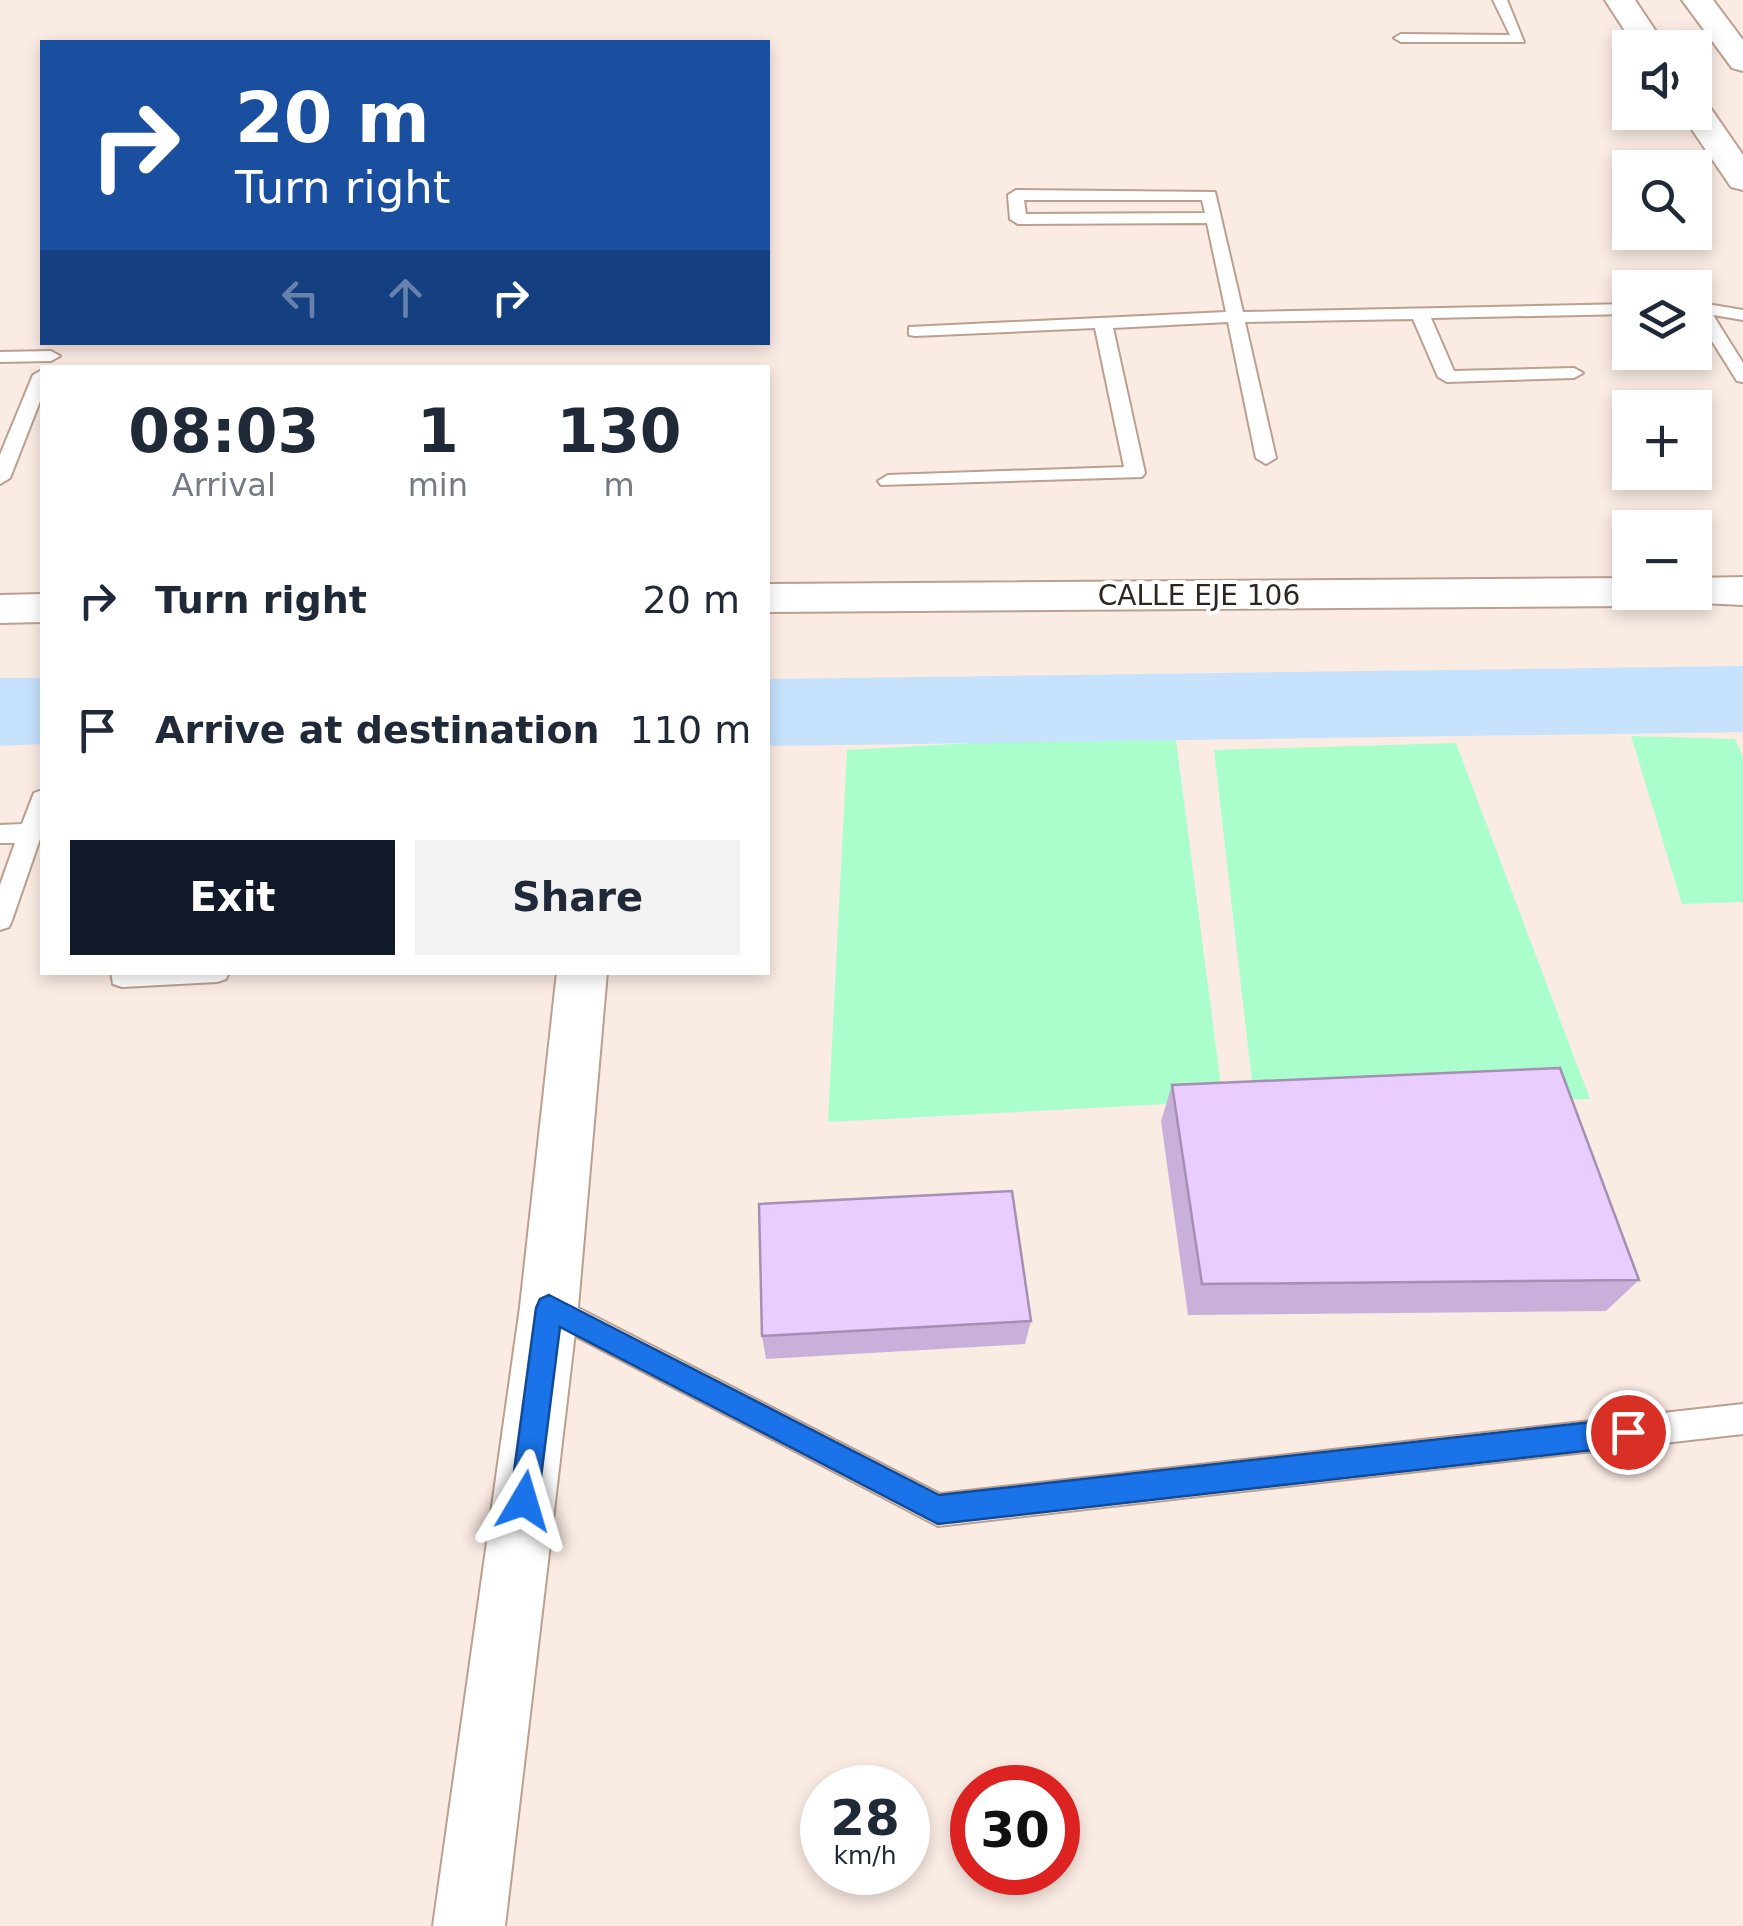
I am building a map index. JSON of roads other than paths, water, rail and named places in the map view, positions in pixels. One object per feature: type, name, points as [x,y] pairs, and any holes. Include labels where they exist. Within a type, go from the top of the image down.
[{"type":"main road","points":[[1620,0],[1640,30]]},
{"type":"main road","points":[[1697,0],[1743,61]]},
{"type":"main road","points":[[1709,130],[1743,180]]},
{"type":"street","points":[[1712,592],[1743,591]]},
{"type":"street","name":"CALLE EJE 106","points":[[770,598],[1612,592]]},
{"type":"street","points":[[0,609],[40,608]]},
{"type":"street","points":[[470,1926],[549,1308],[582,975]]},
{"type":"lane","points":[[1401,38],[1519,40],[1500,0]]},
{"type":"lane","points":[[1214,218],[1018,218],[1016,195],[1210,195],[1266,458]]},
{"type":"lane","points":[[915,331],[1233,317],[1612,309]]},
{"type":"lane","points":[[1712,309],[1743,314]]},
{"type":"lane","points":[[1420,314],[1447,377],[1574,373]]},
{"type":"lane","points":[[888,481],[1135,474],[1103,324]]},
{"type":"lane","points":[[1712,330],[1743,377]]},
{"type":"lane","points":[[0,357],[51,355]]},
{"type":"lane","points":[[0,478],[9,430],[40,378]]},
{"type":"lane","points":[[0,920],[40,805]]},
{"type":"lane","points":[[0,834],[31,833]]},
{"type":"lane","points":[[16,874],[40,874]]},
{"type":"lane","points":[[549,1308],[938,1510],[1743,1419]]},
{"type":"waterway","points":[[770,713],[1743,699]]},
{"type":"waterway","points":[[0,712],[40,711]]}]
